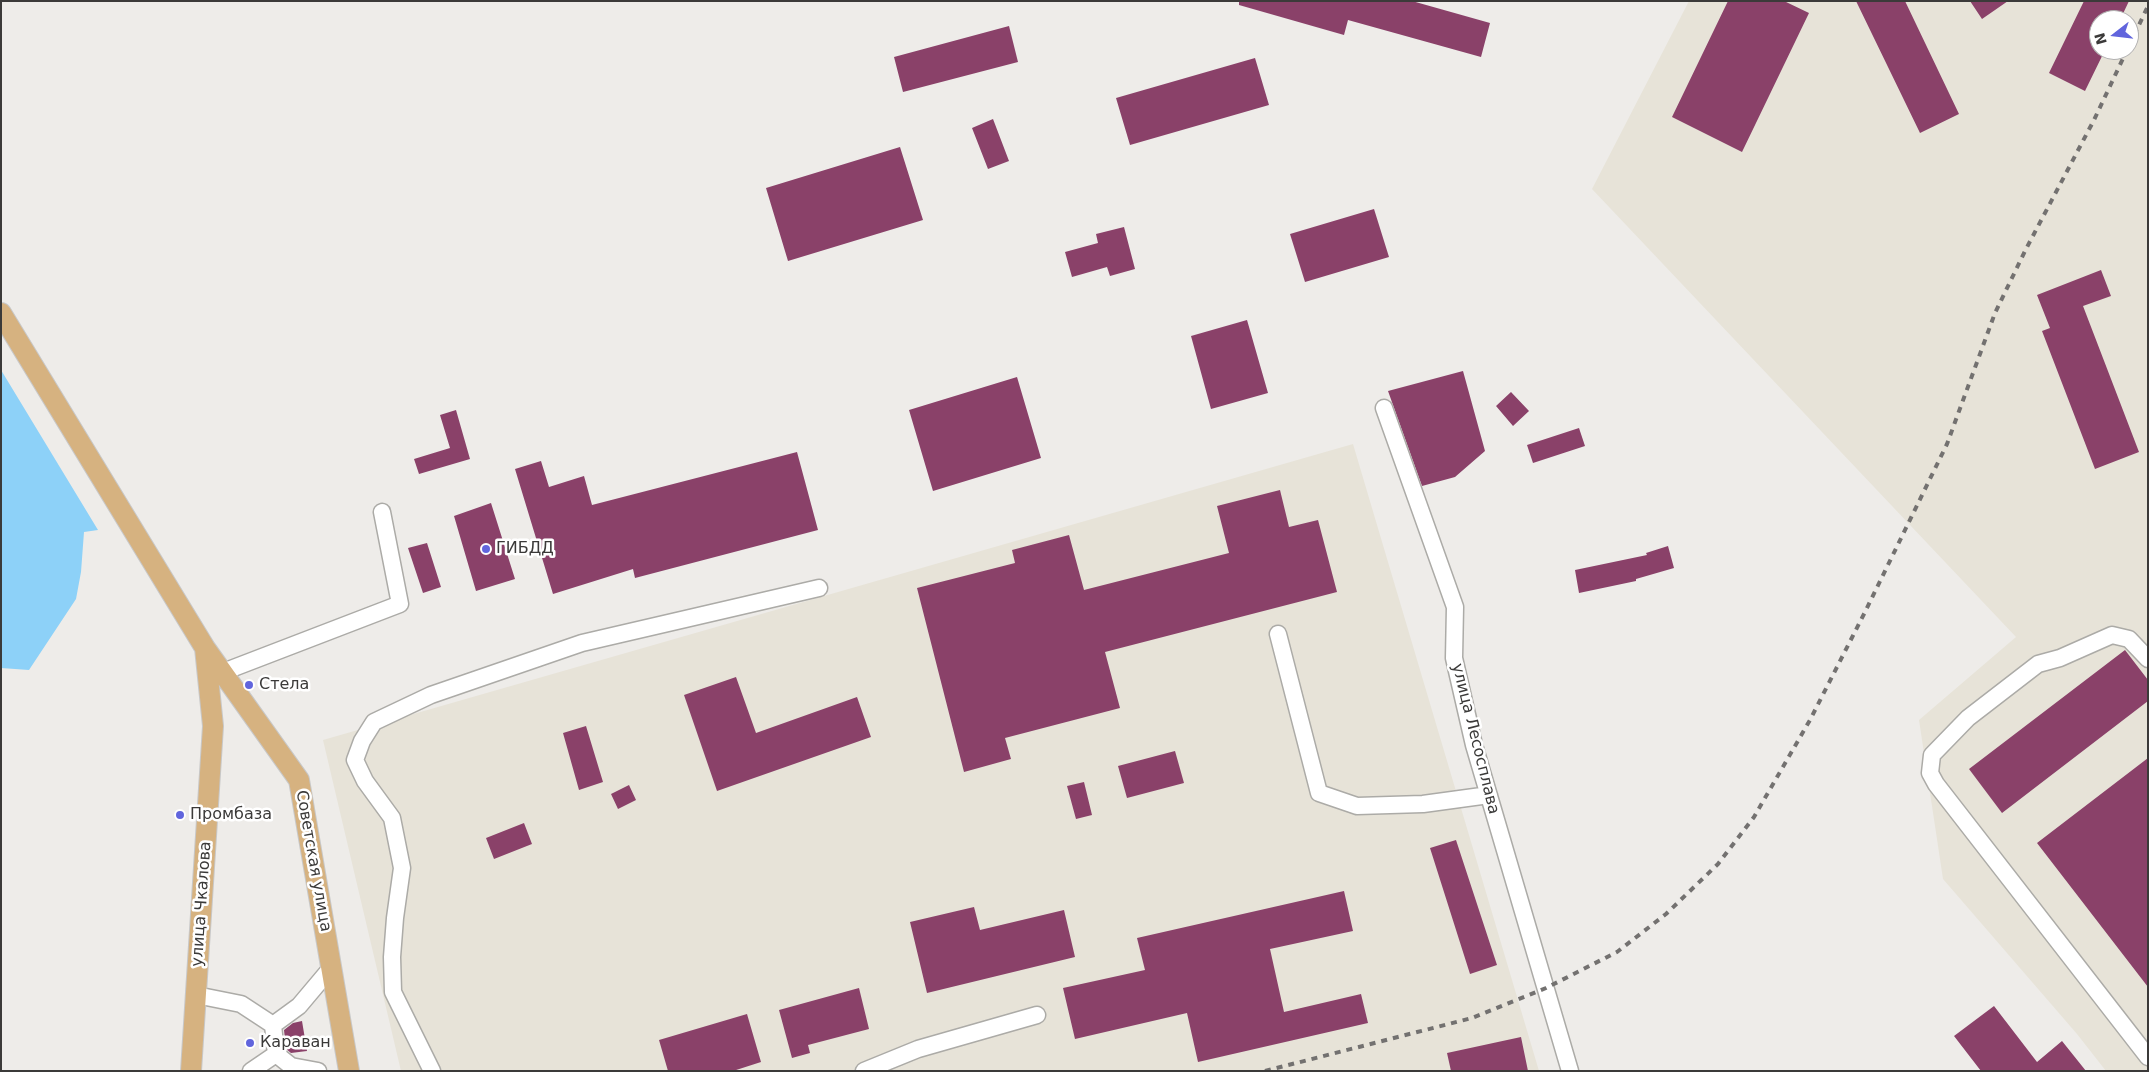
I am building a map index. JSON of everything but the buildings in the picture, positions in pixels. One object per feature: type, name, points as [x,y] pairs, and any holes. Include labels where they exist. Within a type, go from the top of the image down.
[{"type":"main road","name":"Советская улица","points":[[1,313],[206,648],[299,780],[349,1071]]},
{"type":"main road","name":"улица Чкалова","points":[[191,1071],[213,726],[206,648]]},
{"type":"street","name":"улица Лесосплава","points":[[1384,408],[1455,607],[1454,658],[1474,745],[1570,1071]]},
{"type":"street","points":[[223,672],[400,604],[382,512]]},
{"type":"street","points":[[432,1071],[393,992],[394,918],[402,868],[392,818],[365,781],[355,760],[362,742],[374,722],[431,695],[582,643],[819,588]]},
{"type":"street","points":[[1278,634],[1319,793],[1357,806],[1423,804],[1489,795]]},
{"type":"street","points":[[2148,659],[2129,639],[2112,635],[2060,658],[2038,664],[1968,718],[1947,738],[1932,755],[1930,773],[1936,784],[2148,1056]]},
{"type":"street","points":[[273,1026],[299,1006],[331,968]]},
{"type":"street","points":[[196,995],[241,1004],[273,1026],[276,1054],[291,1066],[318,1071]]},
{"type":"street","points":[[864,1071],[918,1049],[1037,1015]]},
{"type":"street","points":[[251,1071],[276,1054]]},
{"type":"shaded area","points":[[1689,1],[2148,1],[2148,1071],[2106,1071],[2077,1034],[1943,879],[1919,720],[2016,637],[1592,189]]},
{"type":"shaded area","points":[[1353,444],[1539,1071],[401,1071],[323,740]]},
{"type":"water","points":[[1,370],[98,530],[84,532],[81,572],[76,599],[29,670],[1,668]]},
{"type":"railway","points":[[2139,25],[2148,6]]},
{"type":"railway","points":[[1265,1071],[1472,1018],[1546,988],[1617,952],[1666,914],[1718,864],[1754,817],[1810,720],[1865,612],[1947,444],[1995,313],[2026,249],[2094,120],[2122,60]]},
{"type":"place","name":"ГИБДД","points":[[486,549]]},
{"type":"place","name":"Стела","points":[[249,685]]},
{"type":"place","name":"Промбаза","points":[[180,815]]},
{"type":"place","name":"Караван","points":[[250,1043]]}]
